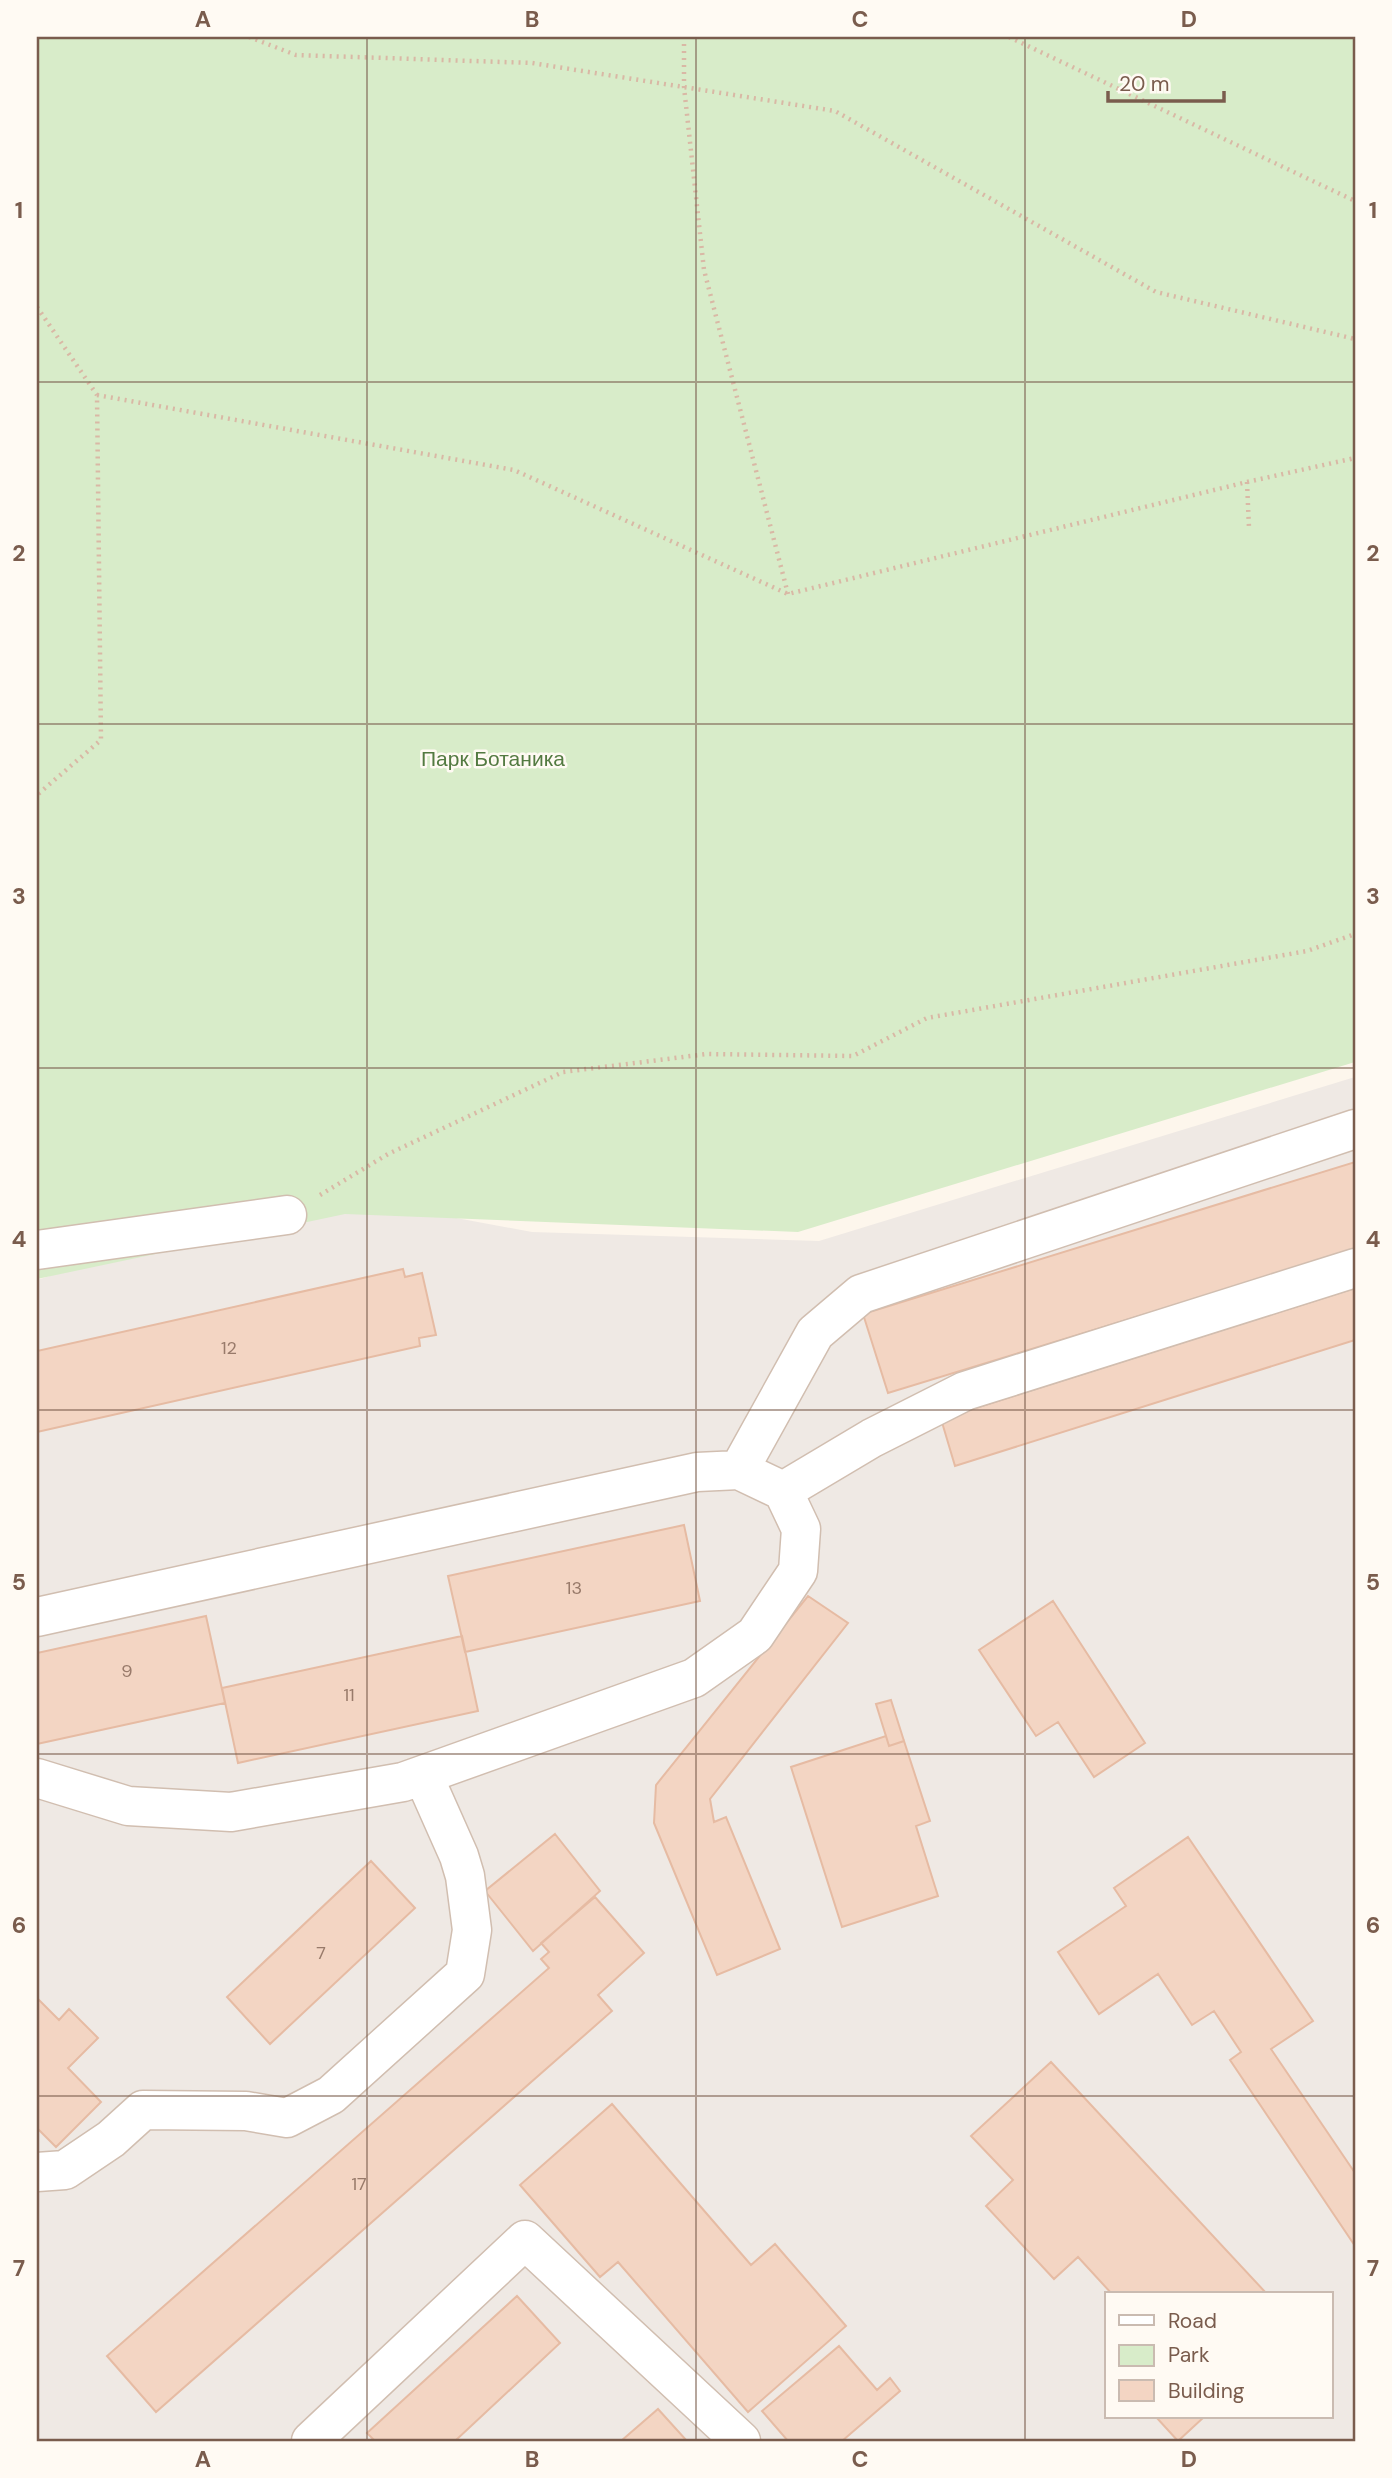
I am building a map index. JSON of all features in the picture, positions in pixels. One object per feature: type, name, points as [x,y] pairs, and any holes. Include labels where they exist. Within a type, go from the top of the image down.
[{"type":"street","points":[[739,1470],[815,1333],[861,1294],[1355,1129]]},
{"type":"street","points":[[37,1250],[287,1215]]},
{"type":"street","points":[[783,1491],[872,1438],[965,1391],[1355,1268]]},
{"type":"street","points":[[37,1617],[684,1475],[739,1470],[783,1491],[802,1529],[798,1571],[755,1635],[694,1678],[403,1782],[231,1812],[128,1806],[37,1778]]},
{"type":"street","points":[[37,2172],[65,2170],[111,2139],[143,2110],[246,2111],[287,2118],[331,2095],[465,1973],[472,1930],[465,1876],[459,1856],[423,1775]]},
{"type":"street","points":[[311,2441],[525,2240],[741,2441]]},
{"type":"path","points":[[249,37],[296,55],[532,63],[835,111],[1156,292],[1355,339]]},
{"type":"path","points":[[684,37],[684,88],[704,270],[788,594]]},
{"type":"path","points":[[1009,37],[1355,201]]},
{"type":"path","points":[[37,306],[97,395],[101,740],[37,795]]},
{"type":"path","points":[[97,395],[514,470],[788,594],[1355,458]]},
{"type":"path","points":[[1247,482],[1249,528]]},
{"type":"path","points":[[287,1215],[388,1154],[563,1072],[707,1054],[853,1056],[927,1018],[1307,951],[1355,933]]},
{"type":"shaded area","points":[[1355,1077],[1355,2441],[37,2441],[37,1280],[317,1192],[532,1232],[819,1241]]},
{"type":"green space","name":"Парк Ботаника","points":[[37,37],[1355,37],[1355,1062],[798,1232],[345,1214],[37,1279]]},
{"type":"building","points":[[1355,1162],[1355,1250],[888,1393],[863,1314]]},
{"type":"building","points":[[403,1269],[405,1277],[422,1273],[436,1335],[419,1338],[420,1346],[37,1432],[37,1351]]},
{"type":"building","points":[[1355,1288],[1355,1340],[955,1466],[941,1419]]},
{"type":"building","points":[[684,1525],[700,1601],[465,1652],[448,1576]]},
{"type":"building","points":[[808,1596],[848,1623],[710,1799],[714,1822],[726,1817],[780,1949],[717,1975],[654,1823],[656,1785]]},
{"type":"building","points":[[1053,1601],[1145,1743],[1094,1777],[1058,1722],[1036,1736],[979,1650]]},
{"type":"building","points":[[206,1616],[225,1703],[37,1744],[37,1653]]},
{"type":"building","points":[[462,1636],[478,1711],[238,1763],[222,1688]]},
{"type":"building","points":[[891,1700],[904,1741],[889,1746],[876,1704]]},
{"type":"building","points":[[886,1736],[889,1746],[904,1741],[930,1821],[916,1826],[938,1896],[842,1927],[791,1767]]},
{"type":"building","points":[[555,1834],[600,1891],[533,1951],[485,1891]]},
{"type":"building","points":[[1188,1837],[1313,2021],[1271,2049],[1355,2173],[1355,2246],[1230,2060],[1241,2052],[1214,2011],[1192,2025],[1158,1974],[1099,2014],[1058,1952],[1126,1906],[1114,1888]]},
{"type":"building","points":[[371,1861],[415,1908],[270,2044],[227,1997]]},
{"type":"building","points":[[595,1897],[644,1953],[598,1995],[612,2011],[156,2412],[107,2356],[549,1968],[541,1959],[549,1952],[541,1943]]},
{"type":"building","points":[[37,1998],[59,2020],[69,2009],[98,2038],[68,2068],[101,2102],[56,2147],[37,2128]]},
{"type":"building","points":[[1051,2062],[1265,2292],[1110,2292],[1078,2257],[1054,2279],[986,2206],[1013,2180],[971,2136]]},
{"type":"building","points":[[612,2104],[751,2265],[775,2244],[846,2326],[748,2412],[618,2262],[600,2277],[520,2185]]},
{"type":"building","points":[[517,2296],[560,2343],[455,2441],[375,2441],[367,2433]]},
{"type":"building","points":[[839,2346],[877,2390],[890,2378],[900,2391],[842,2441],[788,2441],[762,2411]]},
{"type":"building","points":[[658,2409],[687,2441],[621,2441]]},
{"type":"building","points":[[1157,2418],[1203,2418],[1178,2441]]}]
